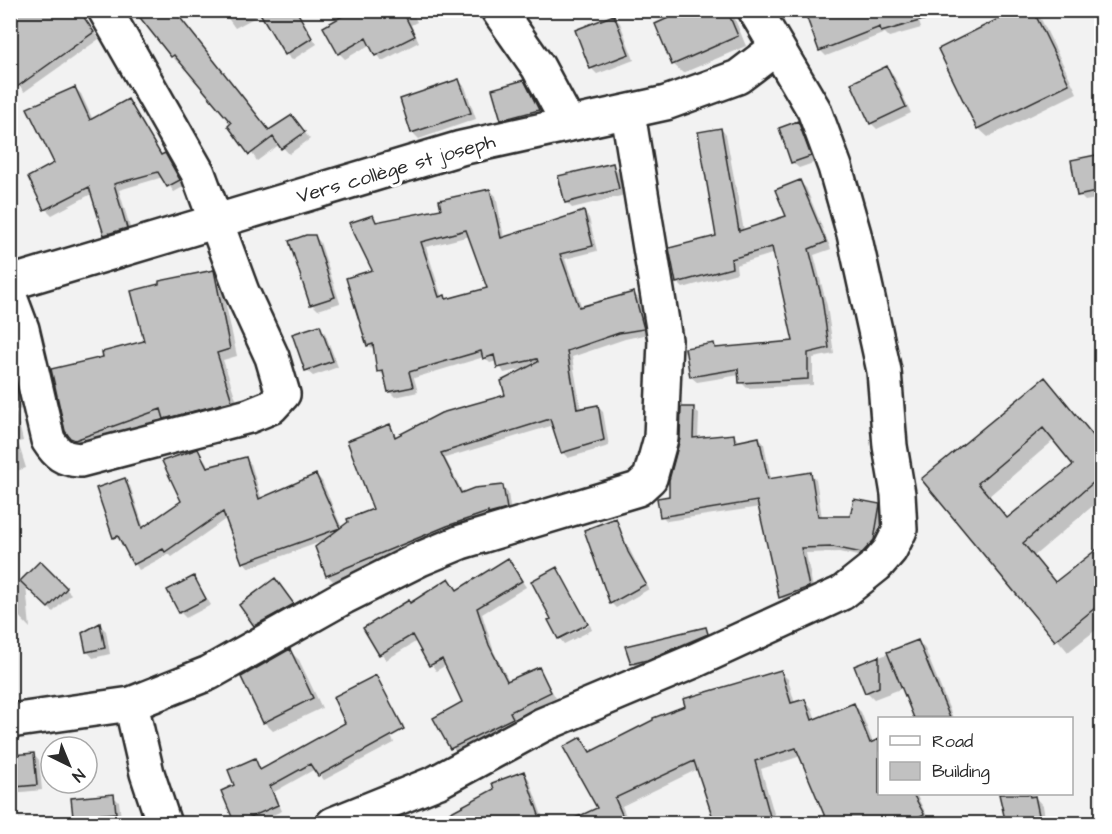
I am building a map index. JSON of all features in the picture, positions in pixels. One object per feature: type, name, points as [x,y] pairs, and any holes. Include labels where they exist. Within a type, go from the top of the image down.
[{"type":"street","points":[[10,297],[22,329],[48,440],[56,453],[66,459],[80,460],[249,416],[271,407],[283,394],[272,357],[242,292],[198,172],[105,10]]},
{"type":"street","points":[[498,10],[538,67],[568,123]]},
{"type":"street","points":[[333,824],[437,782],[542,725],[694,661],[842,593],[877,566],[890,550],[900,530],[884,371],[854,234],[835,167],[814,110],[755,10]]},
{"type":"street","name":"Vers collège st joseph","points":[[10,283],[461,148],[666,103],[738,76],[776,48]]},
{"type":"street","points":[[10,721],[131,704],[209,673],[344,597],[420,559],[461,542],[638,489],[650,478],[661,438],[665,340],[628,113]]},
{"type":"street","points":[[131,704],[147,773],[164,824]]},
{"type":"building","points":[[10,10],[79,10],[94,32],[17,87],[10,73]]},
{"type":"building","points":[[134,10],[174,10],[269,130],[292,115],[305,132],[281,149],[273,137],[249,155],[228,126],[231,123],[174,55],[171,57]]},
{"type":"building","points":[[258,10],[296,10],[312,38],[285,55]]},
{"type":"building","points":[[353,10],[402,10],[415,36],[375,56],[366,38],[338,54],[323,27]]},
{"type":"building","points":[[686,10],[727,10],[738,36],[672,65],[655,24]]},
{"type":"building","points":[[804,10],[936,10],[937,16],[881,32],[880,27],[819,51]]},
{"type":"building","points":[[1016,10],[1033,10],[1069,84],[977,129],[938,49]]},
{"type":"building","points":[[614,15],[629,54],[590,69],[575,30]]},
{"type":"building","points":[[887,66],[906,107],[870,124],[851,83]]},
{"type":"building","points":[[459,79],[471,113],[411,133],[400,99]]},
{"type":"building","points":[[524,80],[539,110],[501,120],[492,89]]},
{"type":"building","points":[[75,87],[90,120],[128,99],[161,155],[165,153],[180,180],[167,187],[158,172],[114,184],[127,228],[104,235],[89,187],[44,210],[28,177],[54,163],[27,108]]},
{"type":"building","points":[[798,121],[811,156],[791,163],[779,128]]},
{"type":"building","points":[[721,128],[739,231],[786,216],[775,190],[800,180],[826,242],[809,249],[822,299],[829,348],[808,353],[808,379],[739,383],[738,369],[690,377],[685,348],[714,343],[715,348],[793,341],[772,247],[731,259],[732,268],[676,283],[669,248],[716,236],[698,132]]},
{"type":"building","points":[[1101,154],[1101,191],[1077,196],[1071,160]]},
{"type":"building","points":[[613,163],[619,189],[565,203],[558,176]]},
{"type":"building","points":[[490,189],[501,238],[584,211],[593,246],[560,254],[579,307],[634,292],[644,329],[619,333],[567,351],[577,409],[598,405],[604,440],[561,453],[550,419],[441,453],[461,493],[474,488],[503,485],[507,509],[488,514],[488,512],[447,526],[326,576],[315,547],[348,522],[347,519],[373,509],[347,441],[390,424],[395,437],[441,413],[505,395],[501,381],[538,362],[537,359],[497,368],[494,355],[483,359],[481,351],[409,372],[413,387],[388,392],[383,371],[377,372],[373,344],[367,346],[346,278],[372,270],[349,223],[373,215],[376,222],[441,209],[439,200]],"holes":[[[466,230],[487,288],[446,299],[445,295],[439,297],[421,242]]]},
{"type":"building","points":[[306,235],[315,235],[335,297],[310,305],[289,241]]},
{"type":"building","points":[[214,270],[230,349],[217,353],[232,401],[164,419],[161,409],[75,440],[70,438],[65,431],[51,369],[103,357],[102,352],[144,341],[131,291],[159,284],[159,281]]},
{"type":"building","points":[[320,325],[333,361],[305,371],[292,334]]},
{"type":"building","points":[[1045,377],[1101,445],[1101,476],[1023,543],[1055,582],[1101,546],[1101,603],[1055,641],[921,479]],"holes":[[[1043,428],[1073,465],[1007,518],[978,483]]]},
{"type":"building","points":[[681,407],[694,407],[693,438],[734,434],[735,442],[759,437],[768,479],[811,472],[818,516],[850,516],[854,499],[880,504],[874,540],[862,553],[833,547],[801,548],[809,587],[779,598],[757,501],[660,517],[657,498],[669,496],[669,480],[680,439]]},
{"type":"building","points":[[198,449],[207,467],[246,457],[259,499],[316,474],[340,528],[242,563],[223,512],[165,552],[163,549],[133,565],[118,536],[113,538],[96,488],[125,478],[142,528],[181,501],[162,461]]},
{"type":"building","points":[[616,518],[628,552],[646,584],[610,604],[584,530]]},
{"type":"building","points":[[508,558],[522,581],[477,608],[489,645],[507,681],[539,667],[551,692],[510,712],[513,718],[450,749],[433,718],[462,702],[442,659],[429,666],[412,635],[379,655],[363,628],[409,600],[410,603],[449,578],[457,590]]},
{"type":"building","points":[[40,561],[67,588],[48,608],[20,581]]},
{"type":"building","points":[[557,567],[588,624],[558,639],[548,620],[551,619],[531,581]]},
{"type":"building","points":[[194,576],[206,599],[179,613],[167,590]]},
{"type":"building","points":[[275,578],[294,604],[254,626],[239,605]]},
{"type":"building","points":[[100,623],[105,648],[86,652],[82,633]]},
{"type":"building","points":[[706,627],[708,634],[647,660],[631,664],[625,646]]},
{"type":"building","points":[[918,640],[950,717],[914,717],[887,652]]},
{"type":"building","points":[[290,649],[313,698],[263,723],[241,677]]},
{"type":"building","points":[[879,656],[879,687],[865,693],[854,666]]},
{"type":"building","points":[[781,670],[791,703],[805,699],[812,720],[854,703],[870,743],[878,739],[878,795],[914,795],[924,814],[905,824],[828,824],[796,748],[755,761],[771,820],[760,824],[715,824],[694,761],[615,798],[626,824],[562,824],[597,808],[563,747],[581,737],[590,752],[653,718],[685,706],[683,699]]},
{"type":"building","points":[[376,675],[404,729],[318,776],[310,764],[270,786],[278,805],[235,824],[221,791],[234,785],[228,770],[255,758],[260,770],[345,723],[333,697]]},
{"type":"building","points":[[34,753],[37,785],[15,787],[12,755]]},
{"type":"building","points":[[524,771],[542,824],[429,824],[494,789],[492,783]]},
{"type":"building","points":[[114,794],[116,813],[73,817],[71,798]]},
{"type":"building","points":[[999,795],[1035,796],[1039,815],[1035,816],[1036,824],[1006,824]]}]
